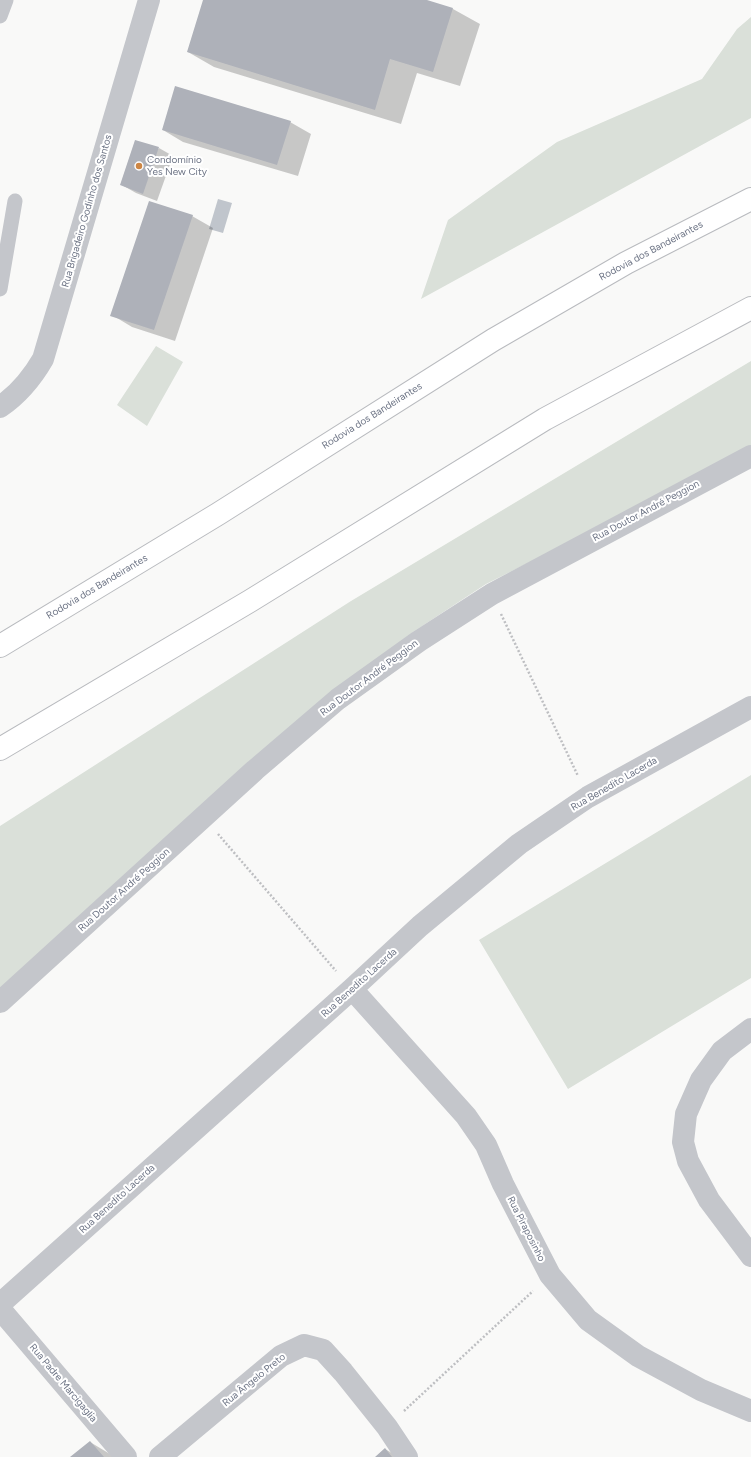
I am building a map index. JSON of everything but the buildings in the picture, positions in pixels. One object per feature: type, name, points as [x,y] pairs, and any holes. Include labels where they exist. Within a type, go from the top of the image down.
[{"type":"highway","name":"Rodovia dos Bandeirantes","points":[[0,646],[218,514],[493,340],[626,263],[751,199]]},
{"type":"highway","points":[[0,749],[250,601],[545,419],[751,308]]},
{"type":"street","name":"Rua Brigadeiro Godinho dos Santos","points":[[0,407],[25,386],[43,359],[149,0]]},
{"type":"street","name":"Rua Doutor André Peggion","points":[[0,1002],[255,770],[338,699],[419,641],[492,594],[751,456]]},
{"type":"street","name":"Rua Benedito Lacerda","points":[[0,1304],[352,989],[420,926],[519,844],[588,797],[751,707]]},
{"type":"street","name":"Rua Piraposinho","points":[[352,989],[466,1116],[486,1145],[503,1184],[550,1275],[588,1320],[638,1356],[701,1390],[751,1411]]},
{"type":"street","points":[[751,1029],[722,1051],[701,1080],[686,1114],[683,1142],[688,1161],[709,1200],[751,1256]]},
{"type":"street","name":"Rua Padre Marcigaglia","points":[[0,1309],[126,1457]]},
{"type":"street","name":"Rua Ângelo Preto","points":[[160,1457],[281,1356],[304,1345],[323,1350],[343,1372],[387,1427],[407,1457]]},
{"type":"lane","points":[[0,16],[6,0]]},
{"type":"lane","points":[[0,289],[15,201]]},
{"type":"path","points":[[492,594],[588,797]]},
{"type":"path","points":[[204,817],[352,989]]},
{"type":"path","points":[[387,1427],[550,1275]]},
{"type":"shaded area","points":[[751,17],[751,118],[421,299],[448,220],[557,142],[702,79],[737,29]]},
{"type":"shaded area","points":[[218,199],[232,203],[223,233],[209,229]]},
{"type":"shaded area","points":[[156,346],[183,362],[147,426],[117,405]]},
{"type":"shaded area","points":[[751,361],[751,448],[680,487],[486,584],[413,632],[0,990],[0,826],[351,601]]},
{"type":"shaded area","points":[[751,775],[751,978],[568,1089],[479,940]]},
{"type":"place","name":"Condomínio Yes New City","points":[[139,166]]}]
